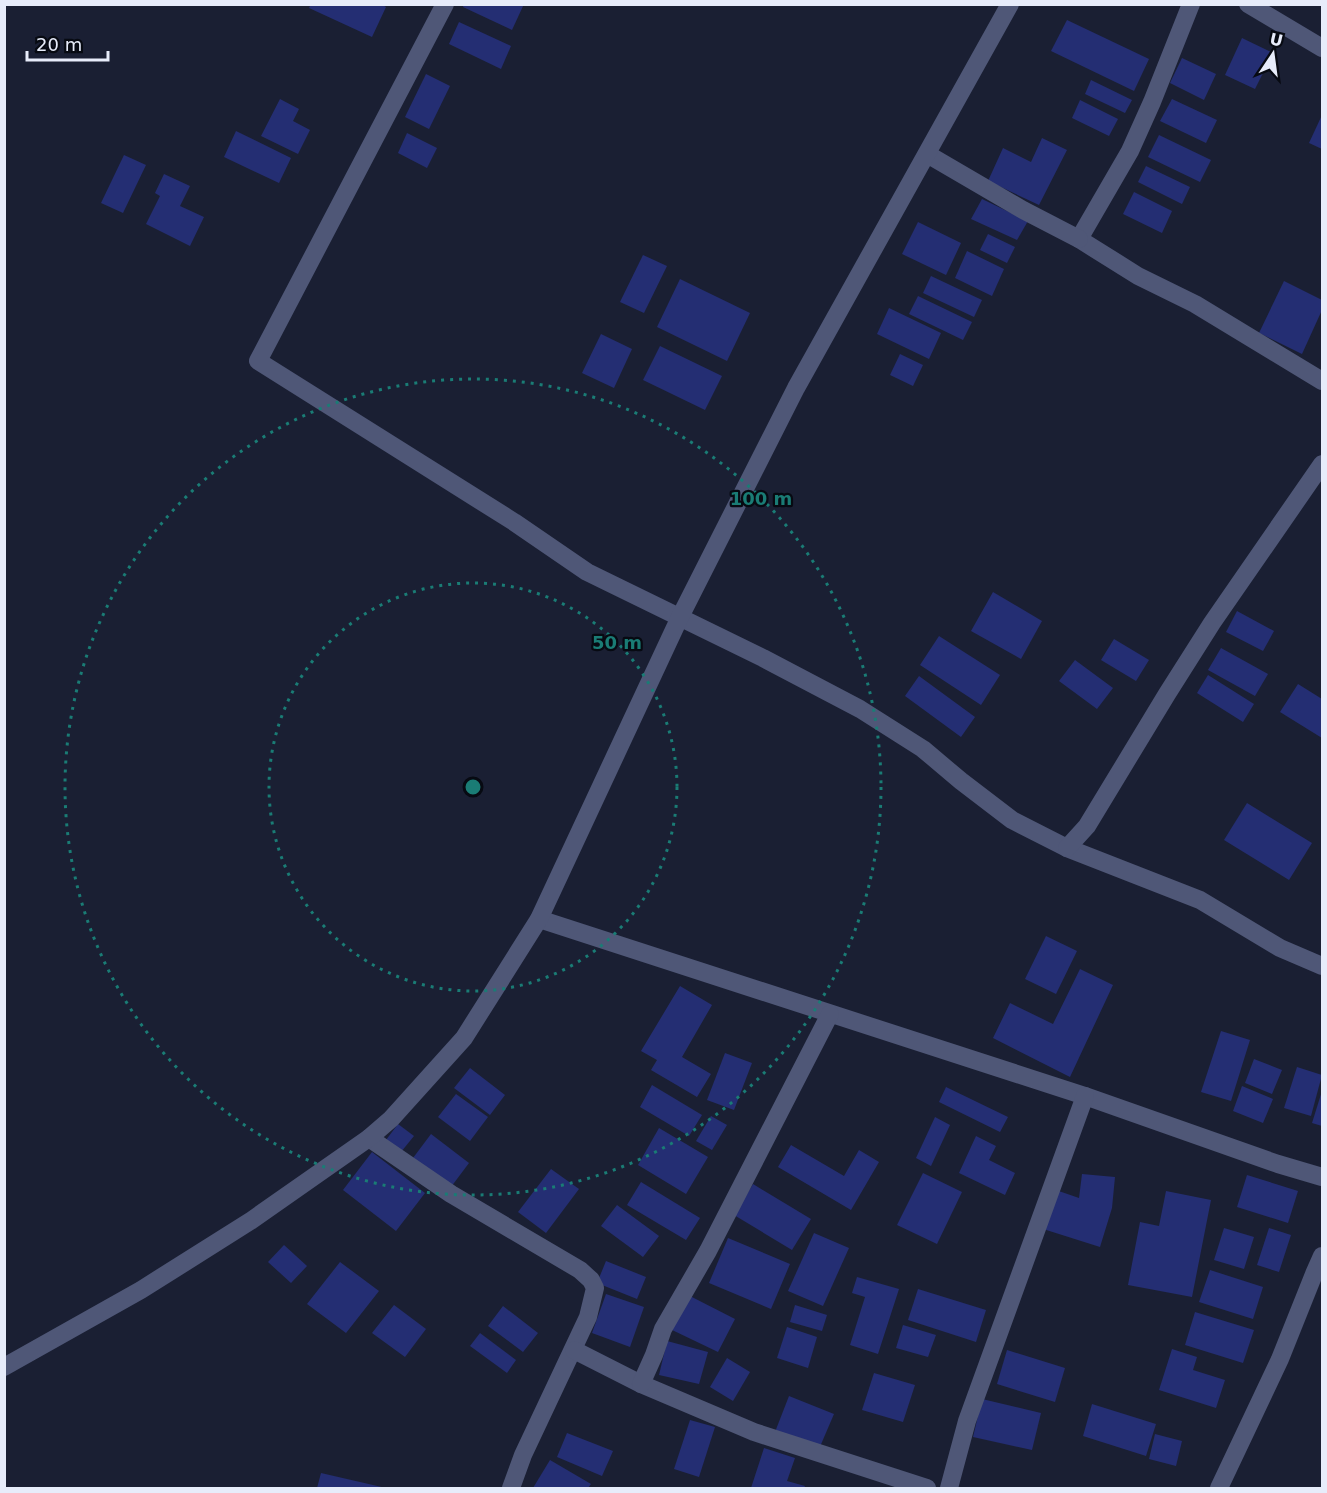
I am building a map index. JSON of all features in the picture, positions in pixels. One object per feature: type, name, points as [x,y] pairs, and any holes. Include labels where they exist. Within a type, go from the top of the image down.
[{"type":"street","points":[[445,4],[258,361],[514,522],[587,572],[679,619],[763,658],[860,709],[923,749],[1012,820],[1067,848],[1200,900],[1280,948],[1323,966]]},
{"type":"street","points":[[4,1367],[141,1290],[252,1220],[369,1138],[391,1119],[464,1038],[539,919],[679,619],[796,388],[1010,4]]},
{"type":"street","points":[[1079,239],[1130,151],[1191,4]]},
{"type":"street","points":[[1248,4],[1323,48]]},
{"type":"street","points":[[927,154],[1023,210],[1079,239],[1138,276],[1195,304],[1323,381]]},
{"type":"street","points":[[1067,848],[1087,826],[1201,641],[1323,464]]},
{"type":"street","points":[[539,919],[1085,1096],[1278,1164],[1323,1177]]},
{"type":"street","points":[[641,1384],[663,1329],[708,1251],[830,1014]]},
{"type":"street","points":[[949,1488],[967,1421],[1085,1096]]},
{"type":"street","points":[[369,1138],[452,1194],[586,1275],[595,1288],[588,1317],[523,1455],[511,1488]]},
{"type":"street","points":[[1219,1488],[1280,1359],[1323,1256]]},
{"type":"street","points":[[574,1350],[641,1384],[754,1432],[927,1488]]},
{"type":"building","points":[[311,4],[381,4],[386,7],[372,37],[309,8]]},
{"type":"building","points":[[464,4],[524,4],[512,30],[463,7]]},
{"type":"building","points":[[1067,20],[1149,59],[1134,91],[1051,51]]},
{"type":"building","points":[[459,22],[511,46],[501,69],[449,44]]},
{"type":"building","points":[[1242,38],[1273,53],[1255,89],[1225,75]]},
{"type":"building","points":[[1182,58],[1216,74],[1204,100],[1170,83]]},
{"type":"building","points":[[426,74],[450,86],[429,129],[405,117]]},
{"type":"building","points":[[1091,80],[1132,100],[1125,113],[1085,94]]},
{"type":"building","points":[[280,99],[299,109],[293,121],[310,130],[298,154],[261,136]]},
{"type":"building","points":[[1172,99],[1217,120],[1206,143],[1160,121]]},
{"type":"building","points":[[1080,100],[1118,119],[1109,136],[1072,118]]},
{"type":"building","points":[[1322,115],[1322,149],[1309,143]]},
{"type":"building","points":[[236,131],[291,158],[279,183],[224,157]]},
{"type":"building","points":[[407,133],[437,148],[427,168],[398,153]]},
{"type":"building","points":[[1159,135],[1211,160],[1200,182],[1148,157]]},
{"type":"building","points":[[1042,138],[1067,150],[1039,205],[988,181],[1003,148],[1031,162]]},
{"type":"building","points":[[124,155],[146,165],[123,213],[101,203]]},
{"type":"building","points":[[1146,166],[1190,187],[1182,204],[1138,182]]},
{"type":"building","points":[[164,174],[190,186],[180,206],[204,217],[190,246],[146,224],[160,196],[155,193]]},
{"type":"building","points":[[1134,192],[1172,211],[1162,233],[1123,214]]},
{"type":"building","points":[[982,199],[1028,221],[1017,240],[971,219]]},
{"type":"building","points":[[918,222],[961,243],[946,275],[902,254]]},
{"type":"building","points":[[988,234],[1015,247],[1007,263],[980,250]]},
{"type":"building","points":[[967,251],[1004,269],[992,296],[955,278]]},
{"type":"building","points":[[643,255],[667,266],[644,313],[620,302]]},
{"type":"building","points":[[931,276],[982,300],[974,317],[923,293]]},
{"type":"building","points":[[680,279],[750,313],[727,361],[657,327]]},
{"type":"building","points":[[1284,281],[1322,300],[1322,310],[1302,354],[1259,333]]},
{"type":"building","points":[[918,296],[972,322],[963,340],[909,314]]},
{"type":"building","points":[[889,308],[941,333],[929,359],[877,334]]},
{"type":"building","points":[[601,334],[632,349],[614,388],[582,373]]},
{"type":"building","points":[[660,346],[722,376],[705,410],[643,380]]},
{"type":"building","points":[[900,354],[923,365],[913,386],[890,375]]},
{"type":"building","points":[[993,592],[1042,621],[1021,659],[971,631]]},
{"type":"building","points":[[1237,611],[1274,631],[1263,651],[1226,632]]},
{"type":"building","points":[[939,636],[1000,675],[981,705],[920,665]]},
{"type":"building","points":[[1114,639],[1149,660],[1136,681],[1101,660]]},
{"type":"building","points":[[1221,648],[1268,674],[1255,696],[1208,670]]},
{"type":"building","points":[[1075,660],[1113,688],[1097,709],[1059,681]]},
{"type":"building","points":[[1208,675],[1254,704],[1243,722],[1197,693]]},
{"type":"building","points":[[919,676],[975,717],[961,737],[905,696]]},
{"type":"building","points":[[1298,684],[1322,699],[1322,738],[1280,712]]},
{"type":"building","points":[[1247,803],[1312,843],[1289,880],[1224,840]]},
{"type":"building","points":[[1046,936],[1077,951],[1056,994],[1025,979]]},
{"type":"building","points":[[1080,969],[1113,985],[1070,1077],[993,1038],[1010,1003],[1053,1024]]},
{"type":"building","points":[[680,986],[712,1005],[682,1057],[711,1074],[697,1097],[651,1070],[657,1060],[641,1051]]},
{"type":"building","points":[[1221,1031],[1250,1040],[1231,1101],[1201,1092]]},
{"type":"building","points":[[725,1053],[752,1063],[734,1110],[707,1100]]},
{"type":"building","points":[[1254,1059],[1282,1070],[1272,1094],[1245,1083]]},
{"type":"building","points":[[1297,1067],[1322,1075],[1311,1116],[1284,1108]]},
{"type":"building","points":[[470,1068],[505,1095],[490,1115],[454,1088]]},
{"type":"building","points":[[652,1085],[702,1115],[689,1136],[640,1107]]},
{"type":"building","points":[[1242,1086],[1273,1099],[1263,1123],[1233,1111]]},
{"type":"building","points":[[946,1087],[1008,1117],[1000,1132],[939,1102]]},
{"type":"building","points":[[1322,1091],[1322,1126],[1312,1123]]},
{"type":"building","points":[[456,1094],[488,1117],[470,1141],[438,1117]]},
{"type":"building","points":[[711,1116],[727,1125],[712,1150],[696,1141]]},
{"type":"building","points":[[935,1117],[950,1125],[931,1166],[916,1158]]},
{"type":"building","points":[[398,1124],[414,1136],[401,1152],[386,1140]]},
{"type":"building","points":[[659,1128],[708,1157],[686,1194],[638,1165]]},
{"type":"building","points":[[431,1134],[469,1163],[451,1187],[413,1158]]},
{"type":"building","points":[[976,1136],[996,1146],[989,1160],[1015,1173],[1005,1195],[959,1173]]},
{"type":"building","points":[[791,1145],[844,1176],[859,1150],[879,1162],[851,1210],[778,1167]]},
{"type":"building","points":[[372,1152],[425,1193],[396,1231],[343,1190]]},
{"type":"building","points":[[551,1169],[579,1189],[546,1233],[518,1212]]},
{"type":"building","points":[[923,1173],[962,1192],[937,1244],[897,1225]]},
{"type":"building","points":[[1082,1174],[1115,1177],[1112,1208],[1100,1247],[1040,1228],[1053,1189],[1079,1198]]},
{"type":"building","points":[[1247,1175],[1298,1191],[1288,1223],[1237,1207]]},
{"type":"building","points":[[641,1182],[700,1218],[686,1240],[627,1205]]},
{"type":"building","points":[[753,1184],[811,1219],[792,1250],[734,1215]]},
{"type":"building","points":[[1166,1191],[1211,1200],[1192,1297],[1128,1285],[1140,1222],[1159,1226]]},
{"type":"building","points":[[617,1205],[659,1236],[643,1257],[601,1226]]},
{"type":"building","points":[[1224,1228],[1254,1237],[1244,1269],[1214,1260]]},
{"type":"building","points":[[1269,1228],[1291,1235],[1279,1272],[1257,1265]]},
{"type":"building","points":[[814,1233],[849,1248],[823,1306],[788,1291]]},
{"type":"building","points":[[728,1238],[790,1264],[771,1309],[709,1283]]},
{"type":"building","points":[[284,1245],[307,1266],[291,1283],[268,1262]]},
{"type":"building","points":[[606,1261],[646,1277],[637,1299],[597,1283]]},
{"type":"building","points":[[340,1262],[379,1291],[346,1333],[307,1304]]},
{"type":"building","points":[[1210,1270],[1263,1287],[1253,1319],[1199,1302]]},
{"type":"building","points":[[857,1277],[899,1289],[878,1354],[850,1345],[865,1297],[852,1293]]},
{"type":"building","points":[[918,1289],[986,1310],[976,1342],[908,1320]]},
{"type":"building","points":[[606,1294],[644,1307],[630,1347],[592,1333]]},
{"type":"building","points":[[688,1295],[735,1319],[718,1352],[670,1329]]},
{"type":"building","points":[[394,1305],[426,1329],[405,1357],[372,1333]]},
{"type":"building","points":[[795,1305],[827,1315],[822,1331],[790,1322]]},
{"type":"building","points":[[503,1306],[538,1333],[523,1352],[488,1326]]},
{"type":"building","points":[[1195,1312],[1254,1330],[1243,1363],[1185,1345]]},
{"type":"building","points":[[903,1325],[936,1335],[928,1357],[896,1348]]},
{"type":"building","points":[[787,1327],[817,1337],[808,1368],[777,1358]]},
{"type":"building","points":[[480,1333],[516,1360],[507,1373],[470,1346]]},
{"type":"building","points":[[667,1341],[708,1352],[699,1384],[659,1375]]},
{"type":"building","points":[[1172,1349],[1197,1357],[1193,1370],[1225,1380],[1216,1408],[1159,1390]]},
{"type":"building","points":[[1007,1350],[1065,1368],[1055,1402],[997,1384]]},
{"type":"building","points":[[727,1358],[750,1372],[733,1401],[710,1387]]},
{"type":"building","points":[[874,1373],[915,1385],[903,1422],[862,1410]]},
{"type":"building","points":[[789,1396],[834,1414],[819,1449],[775,1432]]},
{"type":"building","points":[[982,1399],[1041,1413],[1032,1450],[973,1437]]},
{"type":"building","points":[[1092,1404],[1156,1424],[1146,1456],[1083,1436]]},
{"type":"building","points":[[690,1420],[715,1427],[699,1477],[674,1469]]},
{"type":"building","points":[[567,1433],[613,1451],[602,1476],[557,1457]]},
{"type":"building","points":[[1155,1434],[1182,1441],[1176,1466],[1149,1459]]},
{"type":"building","points":[[764,1448],[795,1458],[787,1481],[805,1486],[804,1488],[751,1488]]},
{"type":"building","points":[[550,1460],[591,1484],[588,1488],[533,1488]]},
{"type":"building","points":[[321,1473],[386,1488],[317,1488]]}]
